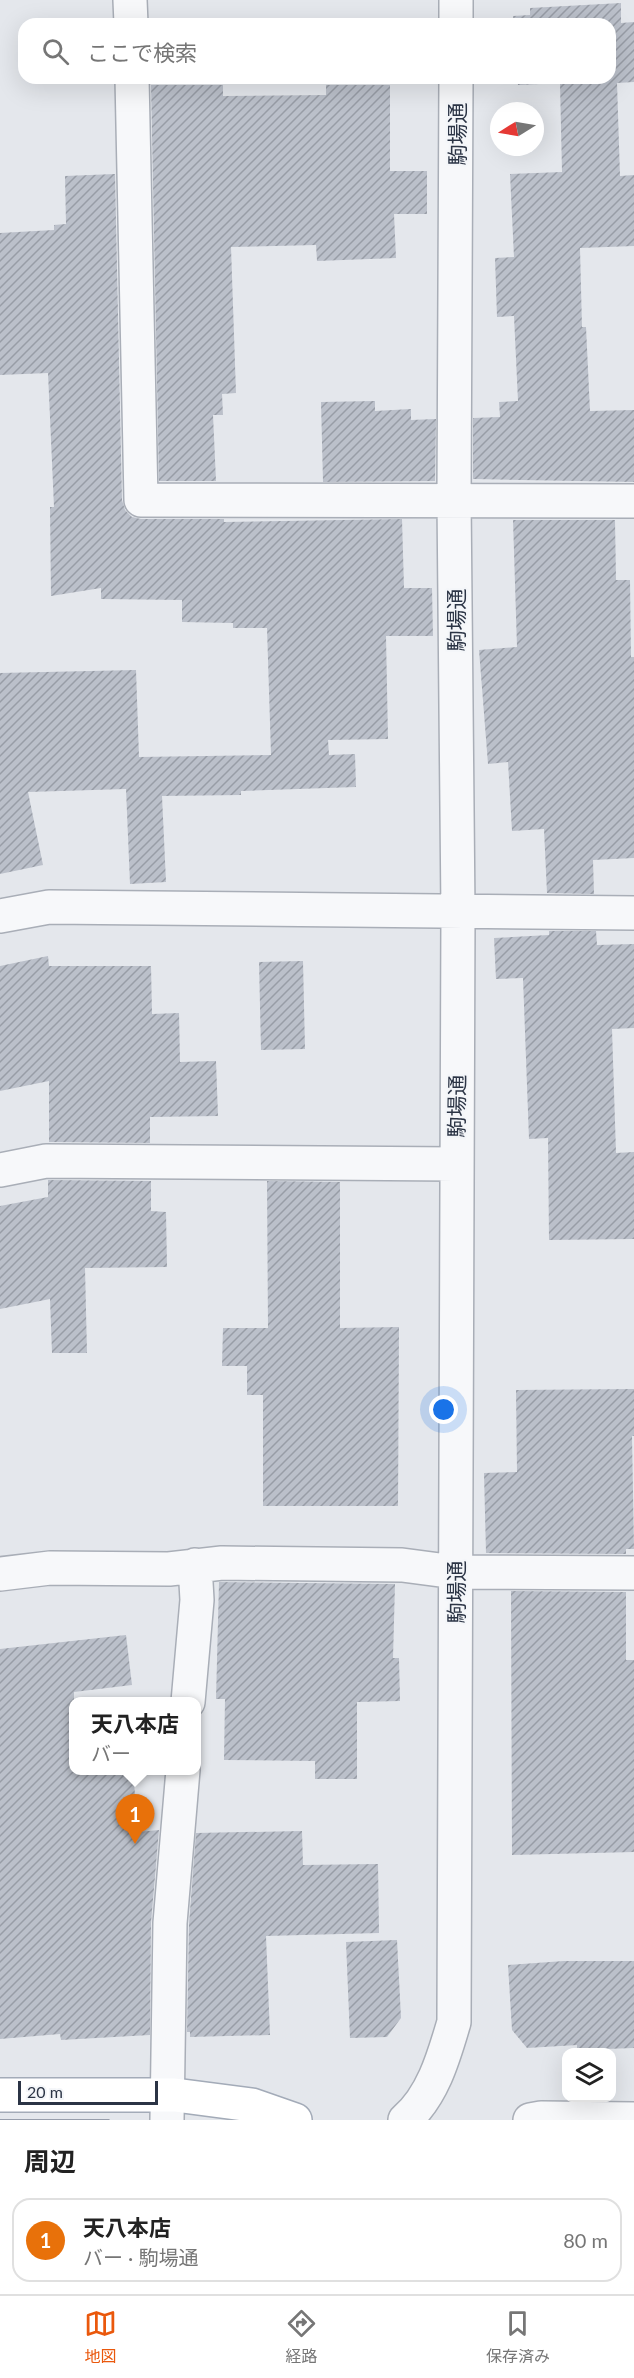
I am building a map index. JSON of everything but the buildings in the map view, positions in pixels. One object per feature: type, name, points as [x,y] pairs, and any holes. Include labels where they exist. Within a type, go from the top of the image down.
[{"type":"main road","points":[[0,2095],[167,2108],[252,2105],[295,2120]]},
{"type":"street","points":[[130,0],[131,18]]},
{"type":"street","points":[[456,0],[456,18]]},
{"type":"street","points":[[132,84],[141,500],[634,501]]},
{"type":"street","name":"駒場通","points":[[405,2120],[415,2111],[440,2067],[454,2022],[455,1164],[458,912],[454,499],[456,84]]},
{"type":"street","points":[[0,916],[49,908],[634,913]]},
{"type":"street","points":[[0,1170],[46,1161],[455,1164]]},
{"type":"street","points":[[0,1574],[50,1568],[169,1569],[222,1563],[402,1565],[456,1572],[634,1573]]},
{"type":"street","points":[[188,1697],[197,1600],[195,1565]]},
{"type":"street","points":[[167,2108],[170,1923],[183,1775]]},
{"type":"street","points":[[530,2120],[541,2118],[634,2119]]},
{"type":"tram line","points":[[0,2120],[109,2120]]},
{"type":"place","name":"天八本店","points":[[135,1844]]}]
